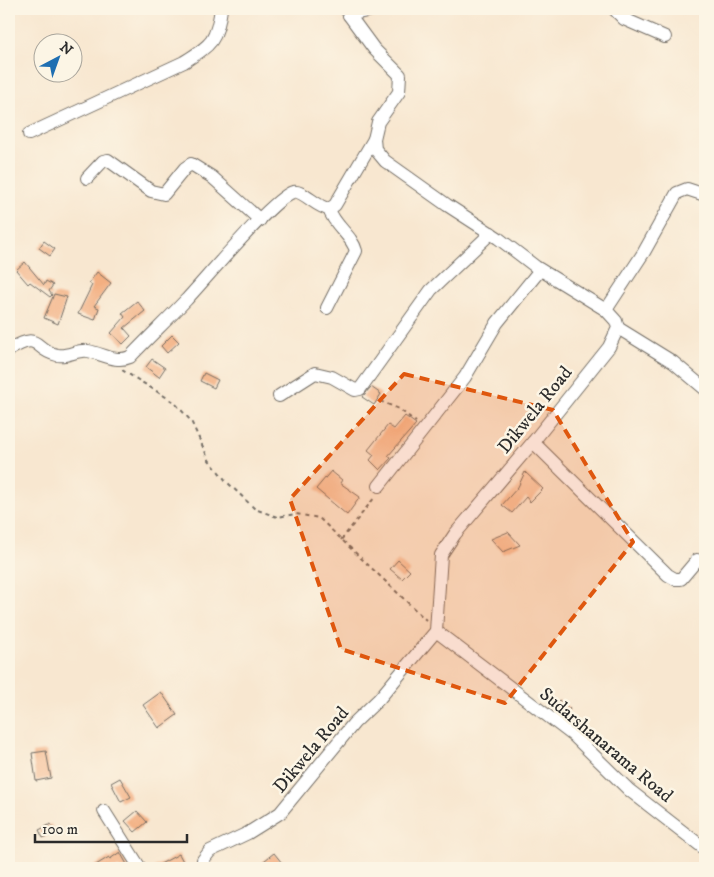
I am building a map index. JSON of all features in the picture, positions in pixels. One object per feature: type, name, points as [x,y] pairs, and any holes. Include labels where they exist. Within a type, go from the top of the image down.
[{"type":"street","points":[[29,134],[191,57],[214,38],[217,32],[221,9]]},
{"type":"street","points":[[376,9],[348,12],[374,49],[400,75],[399,92],[378,122],[374,139],[374,148],[385,161],[491,233],[540,270],[606,310],[616,321],[618,328],[673,362],[705,389]]},
{"type":"street","points":[[614,9],[624,19],[665,37]]},
{"type":"street","points":[[329,209],[344,191],[374,139]]},
{"type":"street","points":[[87,178],[103,161],[108,160],[151,191],[164,194],[185,168],[191,164],[212,177],[260,220]]},
{"type":"street","points":[[606,310],[644,252],[677,193],[686,190],[705,195]]},
{"type":"street","points":[[9,350],[23,341],[34,341],[54,354],[65,356],[86,350],[121,361],[130,357],[260,220],[294,191],[301,192],[321,208],[329,209]]},
{"type":"street","points":[[327,308],[356,251],[355,245],[332,219],[329,209]]},
{"type":"street","points":[[279,396],[315,373],[332,377],[355,390],[360,389],[431,290],[491,233]]},
{"type":"street","points":[[379,486],[465,377],[497,323],[540,270]]},
{"type":"street","name":"Dikwela Road","points":[[203,868],[203,860],[210,851],[248,833],[280,813],[354,723],[379,699],[436,631],[441,555],[455,534],[533,442],[609,346],[618,328]]},
{"type":"street","points":[[533,442],[668,575],[675,579],[680,579],[698,560]]},
{"type":"street","name":"Sudarshanarama Road","points":[[436,631],[574,736],[629,790],[705,849]]},
{"type":"street","points":[[104,811],[140,868]]},
{"type":"path","points":[[115,368],[124,371],[174,402],[190,421],[208,460],[227,482],[255,509],[277,517],[296,514],[319,518],[436,631]]},
{"type":"path","points":[[380,401],[399,409],[425,430]]},
{"type":"path","points":[[342,540],[378,494],[379,486]]},
{"type":"highlighted area","points":[[404,374],[553,410],[633,542],[505,703],[341,649],[290,499]]},
{"type":"building","points":[[44,241],[55,249],[50,256],[39,248]]},
{"type":"building","points":[[25,262],[44,285],[46,281],[53,285],[49,291],[52,295],[50,297],[30,282],[28,284],[16,270]]},
{"type":"building","points":[[97,272],[111,283],[94,306],[99,308],[95,320],[78,314],[92,285],[89,283]]},
{"type":"building","points":[[54,294],[67,297],[58,324],[44,318]]},
{"type":"building","points":[[137,301],[145,311],[124,328],[131,336],[123,344],[111,333],[125,317],[122,313]]},
{"type":"building","points":[[172,335],[179,342],[167,353],[161,346]]},
{"type":"building","points":[[152,359],[165,368],[159,377],[146,367]]},
{"type":"building","points":[[204,373],[218,380],[214,388],[200,381]]},
{"type":"building","points":[[371,387],[381,394],[374,405],[362,397]]},
{"type":"building","points":[[405,416],[416,424],[388,456],[391,458],[380,470],[370,460],[374,455],[368,450],[388,425],[394,429]]},
{"type":"building","points":[[331,471],[342,480],[340,483],[360,497],[347,515],[316,489]]},
{"type":"building","points":[[525,472],[543,489],[530,502],[526,497],[512,513],[502,505],[518,487]]},
{"type":"building","points":[[508,532],[520,545],[503,552],[491,539]]},
{"type":"building","points":[[398,560],[410,571],[402,579],[390,569]]},
{"type":"building","points":[[161,692],[177,715],[159,728],[143,705]]},
{"type":"building","points":[[559,700],[570,709],[564,717],[553,707]]},
{"type":"building","points":[[46,751],[51,778],[36,781],[32,753]]},
{"type":"building","points":[[120,778],[131,797],[121,802],[111,783]]},
{"type":"building","points":[[137,811],[147,822],[135,832],[125,821]]},
{"type":"building","points":[[51,824],[55,832],[43,838],[39,830]]},
{"type":"building","points":[[120,852],[129,868],[91,868],[109,857],[110,859]]},
{"type":"building","points":[[274,853],[286,868],[264,868],[260,864]]},
{"type":"building","points":[[179,854],[185,865],[180,868],[153,868]]}]
